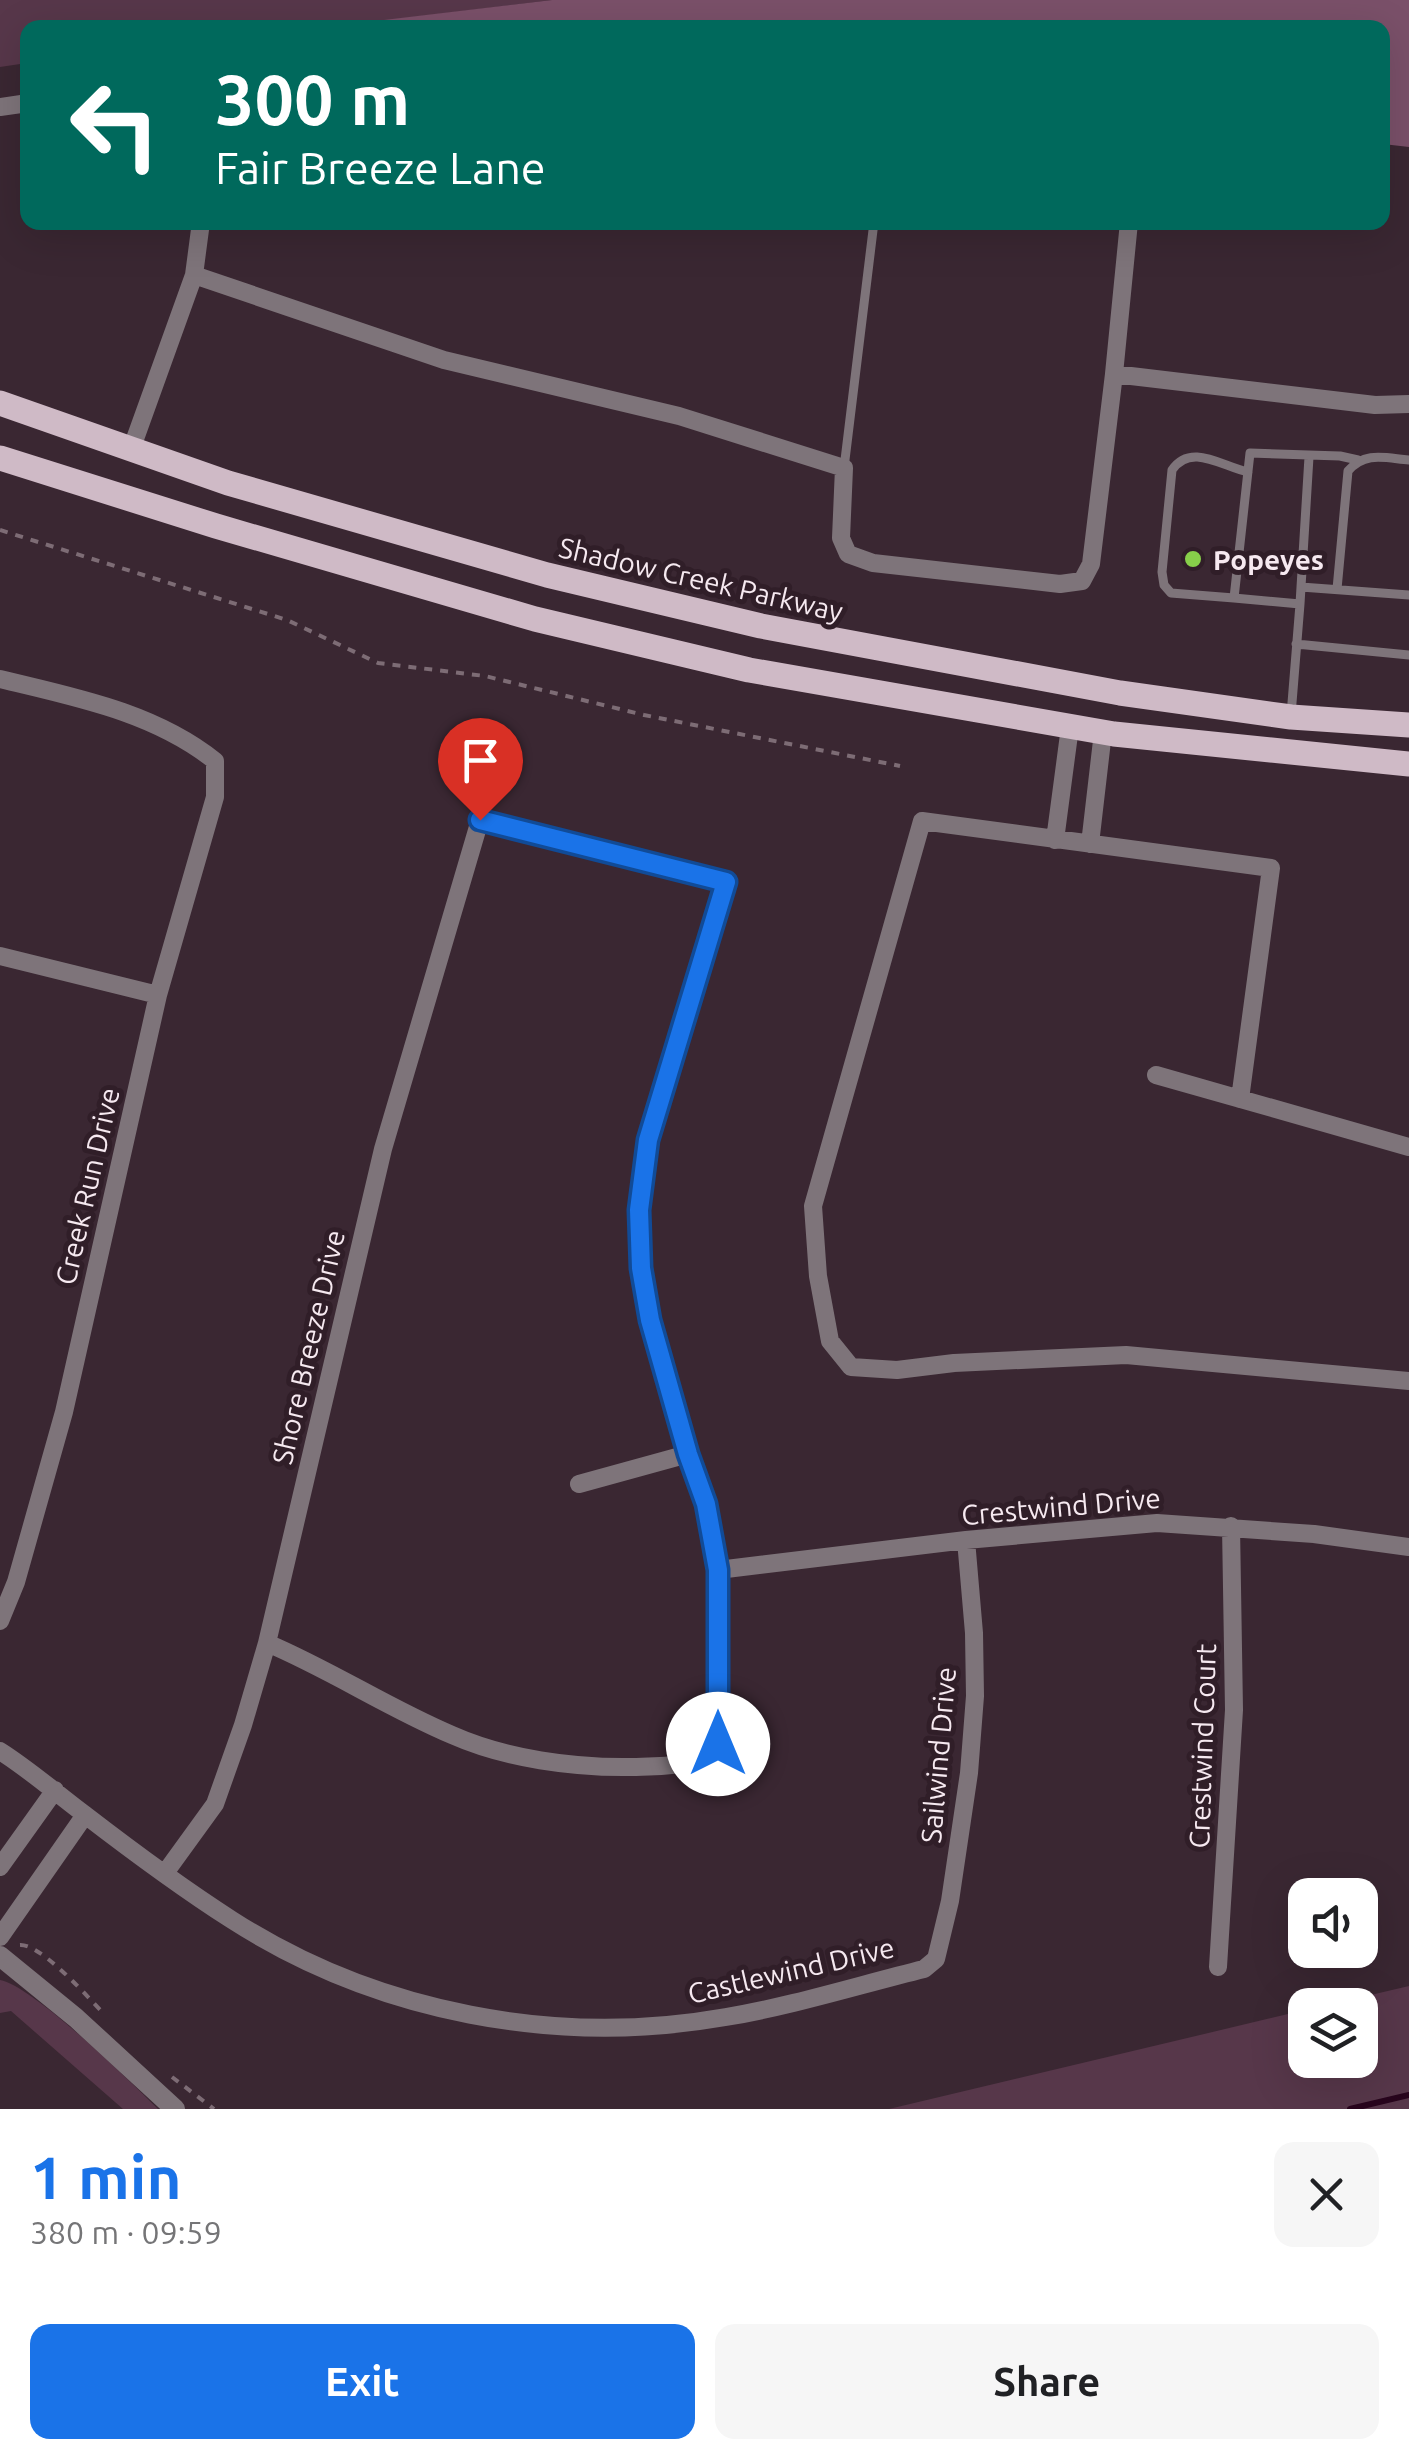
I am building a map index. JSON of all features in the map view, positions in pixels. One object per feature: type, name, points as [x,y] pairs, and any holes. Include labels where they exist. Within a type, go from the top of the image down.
[{"type":"main road","name":"Shadow Creek Parkway","points":[[0,403],[228,482],[546,575],[761,626],[1120,693],[1291,717],[1409,726]]},
{"type":"main road","points":[[0,458],[534,619],[749,670],[1103,732],[1409,764]]},
{"type":"street","points":[[130,450],[194,275],[201,230]]},
{"type":"street","points":[[194,275],[444,360],[680,416],[844,468],[842,538],[848,554],[892,565],[1060,584],[1082,581],[1091,564],[1129,230]]},
{"type":"street","points":[[1114,374],[1375,405],[1409,404]]},
{"type":"street","name":"Creek Run Drive","points":[[0,679],[110,707],[186,738],[215,761],[215,797],[158,995],[64,1412],[16,1582],[0,1621]]},
{"type":"street","points":[[1054,840],[1070,726]]},
{"type":"street","points":[[1090,844],[1103,732]]},
{"type":"street","name":"Shore Breeze Drive","points":[[165,1872],[216,1804],[267,1644],[383,1149],[480,820],[726,882],[648,1140],[639,1210],[641,1268],[650,1320],[688,1454]]},
{"type":"street","points":[[1240,1099],[1271,868],[922,822],[813,1206],[818,1276],[830,1341],[850,1367],[896,1370],[1126,1354],[1409,1382]]},
{"type":"street","points":[[0,956],[158,995]]},
{"type":"street","points":[[1156,1075],[1409,1147]]},
{"type":"street","points":[[267,1644],[316,1664],[454,1736],[504,1751],[614,1767],[667,1766],[702,1759],[718,1744],[718,1570],[706,1504],[688,1454],[578,1484]]},
{"type":"street","name":"Crestwind Drive","points":[[718,1570],[966,1540],[1157,1523],[1231,1526],[1409,1547]]},
{"type":"street","name":"Crestwind Court","points":[[1218,1966],[1234,1710],[1231,1526]]},
{"type":"street","name":"Sailwind Drive","points":[[924,1968],[936,1959],[950,1901],[969,1773],[974,1649],[966,1540]]},
{"type":"street","name":"Castlewind Drive","points":[[0,1750],[232,1920],[284,1950],[394,1996],[524,2024],[624,2028],[727,2017],[924,1968]]},
{"type":"street","points":[[0,1867],[55,1790]]},
{"type":"street","points":[[0,1937],[86,1815]]},
{"type":"street","points":[[0,1956],[76,2018],[175,2109]]},
{"type":"lane","points":[[844,468],[873,230]]},
{"type":"lane","points":[[1234,598],[1250,453],[1409,460]]},
{"type":"lane","points":[[1291,717],[1309,456]]},
{"type":"lane","points":[[1248,472],[1234,469],[1222,460],[1187,457],[1178,461],[1172,470],[1164,584],[1171,592],[1300,604]]},
{"type":"lane","points":[[1337,589],[1348,472],[1358,460]]},
{"type":"lane","points":[[1302,587],[1409,595]]},
{"type":"lane","points":[[1296,644],[1409,655]]},
{"type":"path","points":[[0,530],[287,620],[378,664],[484,676],[644,715],[900,766]]},
{"type":"shaded area","points":[[0,0],[552,0],[390,20],[20,20],[20,64],[0,67]]},
{"type":"shaded area","points":[[552,0],[1409,0],[1409,147],[1390,145],[1390,20],[384,20]]},
{"type":"shaded area","points":[[0,1980],[57,2016],[158,2109],[123,2109],[11,2011],[0,2013]]},
{"type":"shaded area","points":[[1409,1986],[1409,2109],[889,2109],[1288,2014],[1288,2078],[1378,2078],[1378,1993]]},
{"type":"waterway","points":[[1350,2109],[1409,2095]]},
{"type":"place","name":"Popeyes","points":[[1193,559]]},
{"type":"route","points":[[480,820],[726,882],[648,1140],[639,1210],[641,1268],[650,1320],[706,1504],[718,1570],[718,1744]]}]
